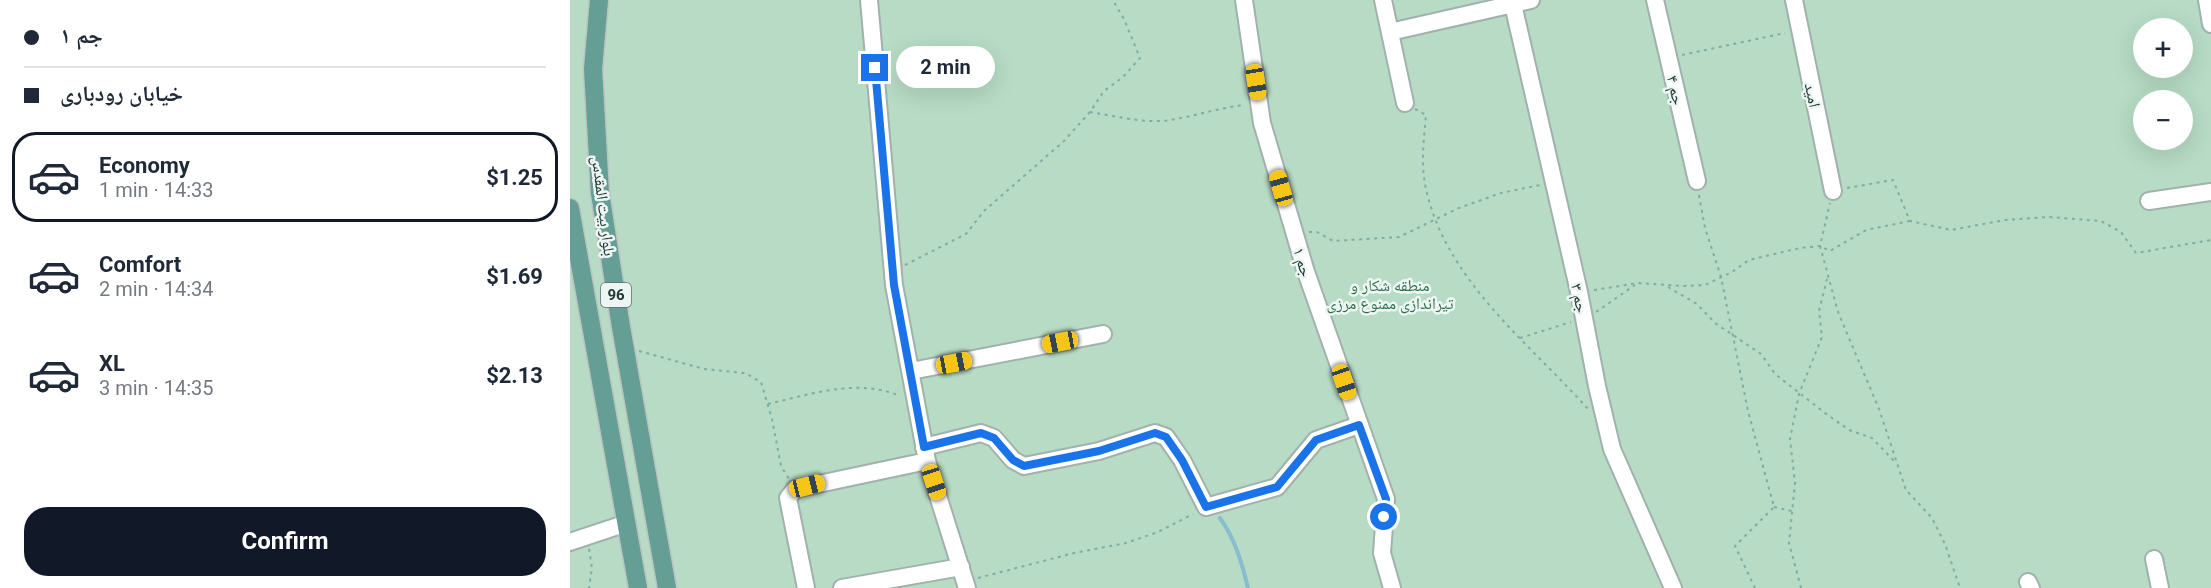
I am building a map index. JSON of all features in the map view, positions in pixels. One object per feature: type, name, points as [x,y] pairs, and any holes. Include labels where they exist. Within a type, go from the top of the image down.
[{"type":"main road","name":"بلوار بیت المقدس","points":[[599,0],[593,69],[600,193],[624,346],[667,588]]},
{"type":"main road","name":"بلوار بیت المقدس","points":[[570,208],[573,245],[638,588]]},
{"type":"main road","points":[[627,523],[656,519]]},
{"type":"street","points":[[842,588],[965,579],[926,454],[893,271],[869,0]]},
{"type":"street","name":"جم ۱","points":[[1244,0],[1262,123],[1306,272],[1386,499],[1382,553],[1392,588]]},
{"type":"street","points":[[1383,0],[1405,103]]},
{"type":"street","points":[[1390,32],[1513,2],[1531,0]]},
{"type":"street","name":"جم ۴","points":[[1655,0],[1697,180]]},
{"type":"street","name":"امید","points":[[1794,0],[1833,191]]},
{"type":"street","points":[[2207,0],[2211,24]]},
{"type":"street","name":"جم ۳","points":[[1513,2],[1612,449],[1673,588]]},
{"type":"street","points":[[2149,201],[2211,192]]},
{"type":"street","points":[[911,371],[1102,334]]},
{"type":"street","points":[[806,588],[788,498],[795,489],[926,454],[981,433],[994,438],[1013,460],[1024,466],[1099,451],[1155,433],[1166,437],[1182,460],[1206,507],[1277,487],[1316,440],[1359,425]]},
{"type":"street","points":[[570,542],[627,523]]},
{"type":"street","points":[[2154,559],[2160,588]]},
{"type":"path","points":[[893,271],[966,234],[984,211],[1064,141],[1090,112],[1104,91],[1123,77],[1140,58],[1125,19],[1115,4],[1116,0]]},
{"type":"path","points":[[1668,57],[1800,30]]},
{"type":"path","points":[[1090,112],[1147,120],[1168,120],[1219,108],[1259,103]]},
{"type":"path","points":[[1405,103],[1426,115],[1423,148],[1425,184],[1437,220],[1458,264],[1481,295],[1588,410]]},
{"type":"path","points":[[1697,180],[1705,228],[1721,277],[1749,411],[1774,507]]},
{"type":"path","points":[[1910,221],[1893,180],[1833,191],[1821,246],[1838,312],[1879,409],[1906,490],[1932,518],[1960,588]]},
{"type":"path","points":[[1293,231],[1317,232],[1333,240],[1399,237],[1460,208],[1502,193],[1554,182]]},
{"type":"path","points":[[1579,292],[1638,283],[1705,285],[1749,261],[1800,248],[1821,246],[1830,251],[1866,230],[1910,221],[1951,230],[2005,220],[2049,217],[2102,221],[2121,232],[2136,253],[2211,240]]},
{"type":"path","points":[[1801,588],[1788,543],[1795,483],[1790,439],[1799,394],[1822,337],[1819,311],[1829,272]]},
{"type":"path","points":[[1666,285],[1697,304],[1715,323],[1761,354],[1775,374],[1799,394],[1849,430],[1872,438],[1898,466]]},
{"type":"path","points":[[624,346],[655,357],[704,369],[745,373],[761,382],[781,466],[795,489]]},
{"type":"path","points":[[767,404],[840,387],[887,390],[917,403]]},
{"type":"path","points":[[965,579],[1126,543],[1158,532],[1206,507]]},
{"type":"path","points":[[1774,507],[1792,511]]},
{"type":"path","points":[[1755,588],[1735,546],[1774,507]]},
{"type":"path","points":[[588,536],[592,568],[589,588]]},
{"type":"green space","name":"منطقه شکار و تیراندازی ممنوع مرزی","points":[[570,0],[2211,0],[2211,588],[570,588]]},
{"type":"waterway","points":[[1220,518],[1230,534],[1248,588]]},
{"type":"route","points":[[875,68],[894,285],[924,447],[981,433],[994,438],[1013,460],[1024,466],[1099,451],[1155,433],[1166,437],[1182,460],[1206,507],[1277,487],[1316,440],[1359,425],[1386,499],[1384,517]]}]
